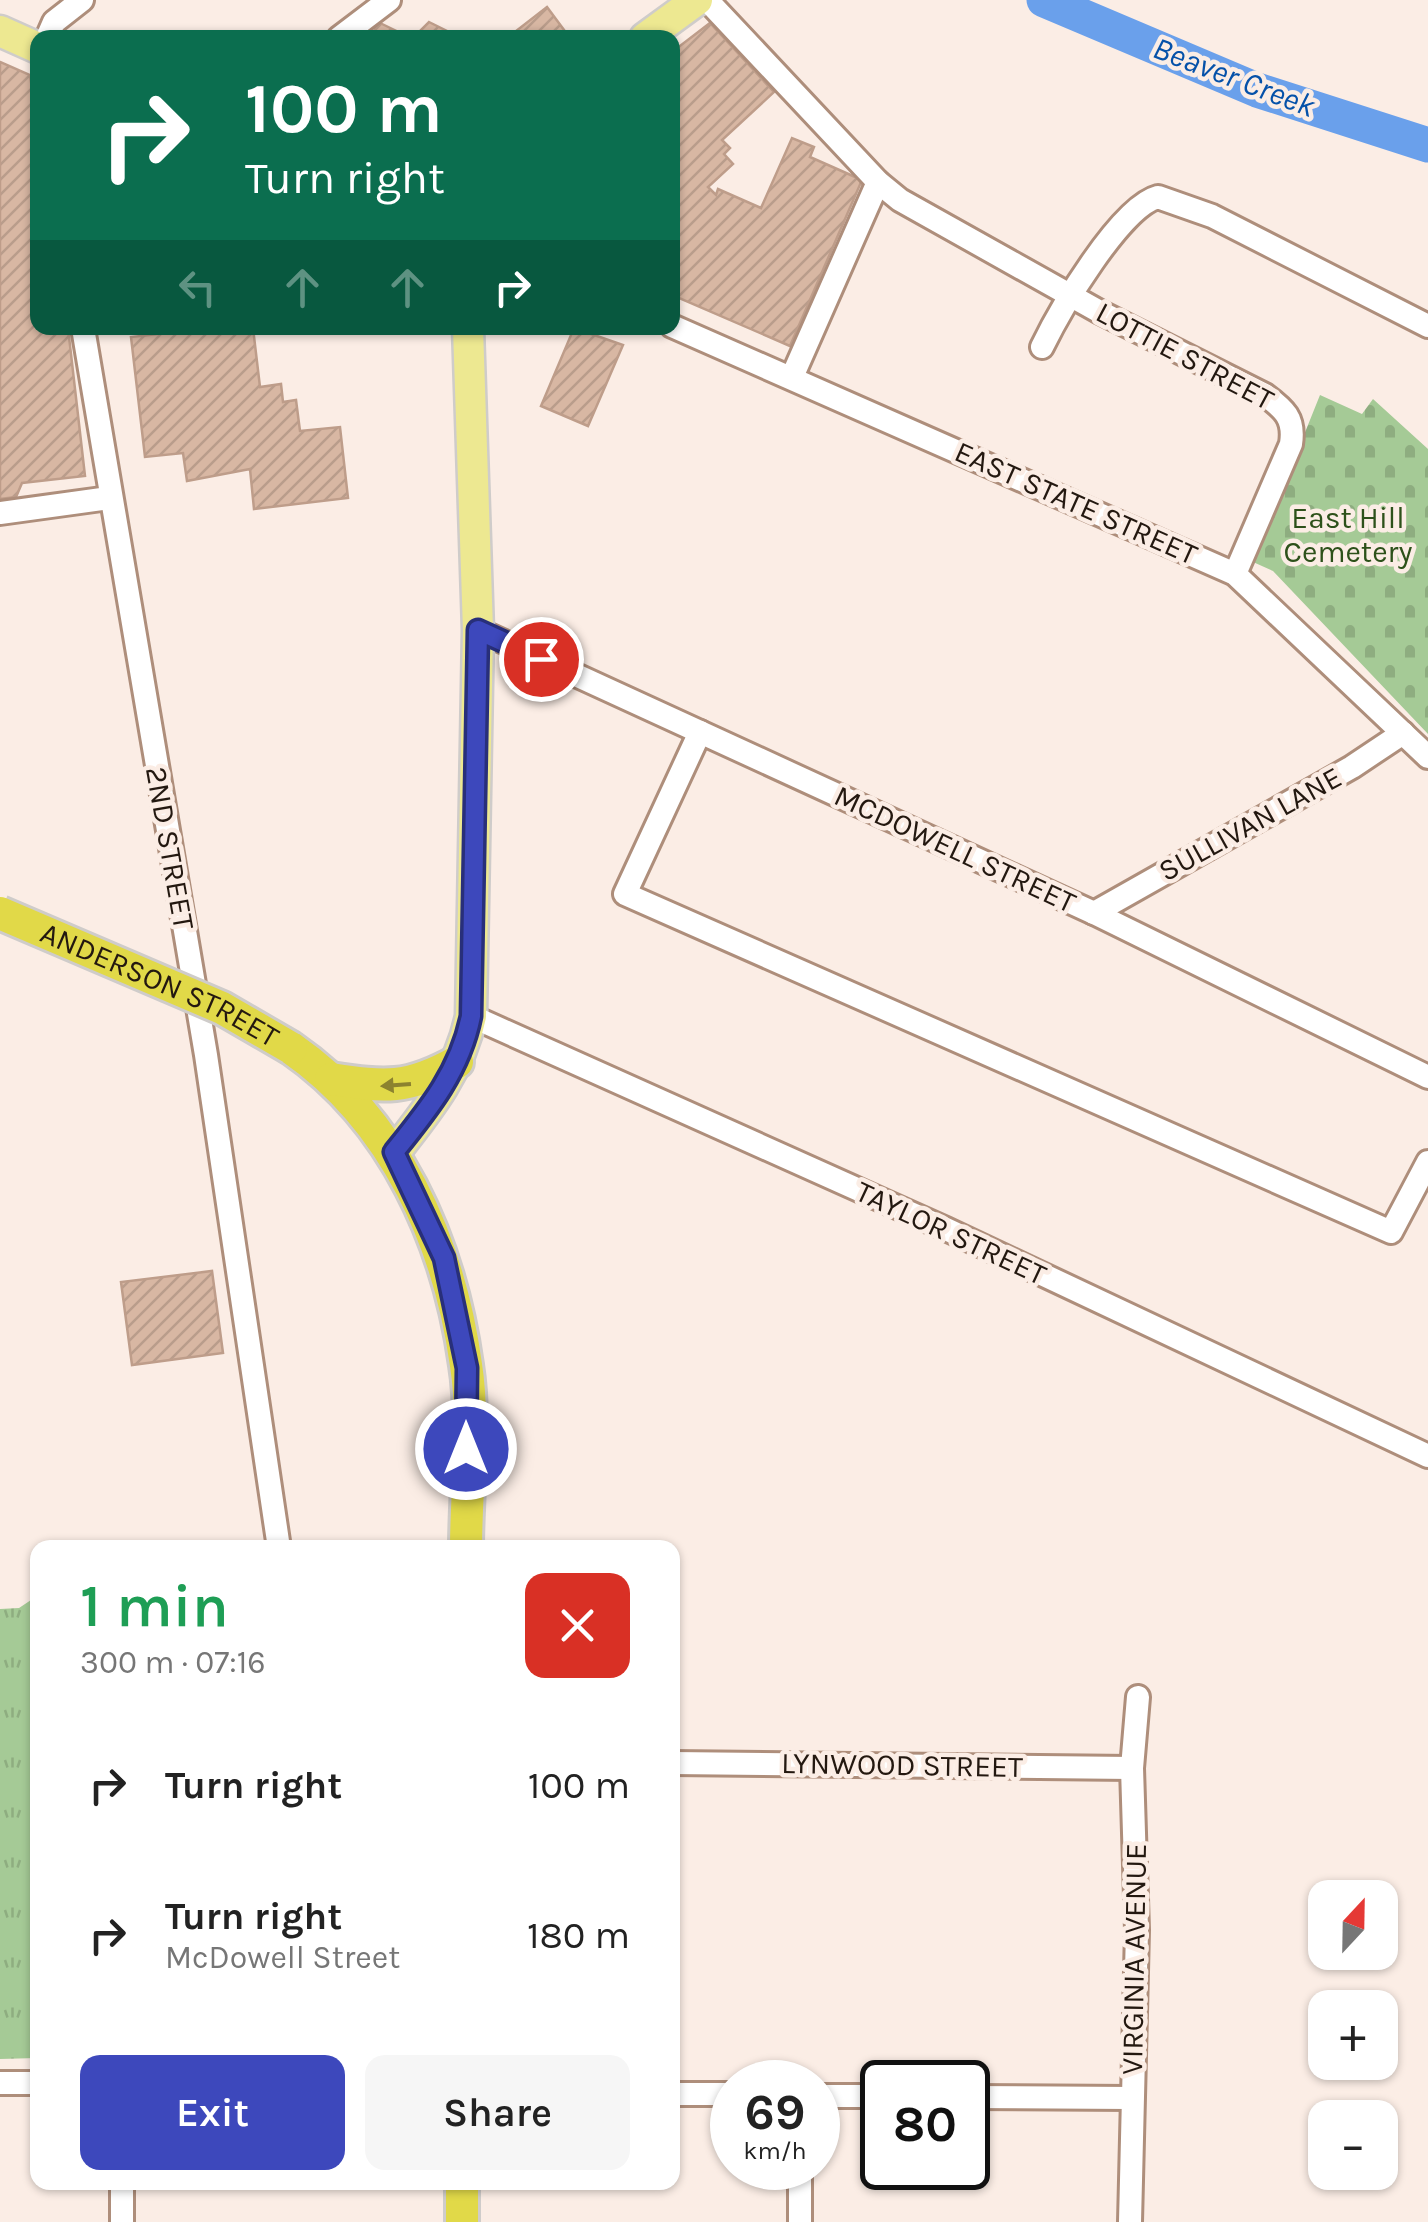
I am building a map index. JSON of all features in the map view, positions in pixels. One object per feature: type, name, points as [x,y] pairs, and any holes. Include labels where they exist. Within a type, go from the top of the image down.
[{"type":"highway","name":"ANDERSON STREET","points":[[0,913],[222,1008],[290,1048],[331,1079],[394,1152],[444,1258],[467,1368],[466,1540]]},
{"type":"highway","points":[[331,1079],[379,1086],[410,1084],[457,1062]]},
{"type":"highway","points":[[462,2190],[462,2222]]},
{"type":"main road","points":[[656,30],[696,0]]},
{"type":"main road","points":[[0,31],[30,44]]},
{"type":"main road","points":[[394,1152],[440,1093],[457,1062],[471,1016],[478,630],[468,335]]},
{"type":"street","points":[[50,30],[54,22],[82,0]]},
{"type":"street","points":[[349,30],[388,0]]},
{"type":"street","name":"LOTTIE STREET","points":[[707,0],[878,182],[924,216],[1265,395],[1286,410],[1292,424],[1291,444],[1235,574]]},
{"type":"street","points":[[792,377],[878,182]]},
{"type":"street","name":"LOTTIE STREET","points":[[1071,295],[1146,200],[1168,198],[1212,216],[1428,326]]},
{"type":"street","points":[[1042,347],[1071,295]]},
{"type":"street","name":"EAST STATE STREET","points":[[680,329],[1235,574],[1428,757]]},
{"type":"street","name":"2ND STREET","points":[[84,335],[206,1056],[278,1540]]},
{"type":"street","points":[[0,513],[109,498]]},
{"type":"street","name":"MCDOWELL STREET","points":[[478,630],[1094,912],[1428,1077]]},
{"type":"street","points":[[700,732],[625,894],[1391,1232],[1428,1162]]},
{"type":"street","name":"SULLIVAN LANE","points":[[1094,912],[1352,767],[1403,733]]},
{"type":"street","name":"TAYLOR STREET","points":[[471,1016],[946,1229],[1428,1456]]},
{"type":"street","name":"VIRGINIA AVENUE","points":[[1130,2222],[1137,1930],[1132,1768],[1138,1697]]},
{"type":"street","name":"LYNWOOD STREET","points":[[680,1763],[1132,1768]]},
{"type":"street","points":[[0,2083],[30,2083]]},
{"type":"street","points":[[680,2094],[710,2094]]},
{"type":"street","points":[[990,2097],[1131,2098]]},
{"type":"street","points":[[122,2190],[122,2222]]},
{"type":"street","points":[[800,2190],[800,2222]]},
{"type":"green space","name":"East Hill Cemetery","points":[[1320,395],[1362,414],[1373,399],[1428,449],[1428,734],[1273,571],[1253,562]]},
{"type":"green space","points":[[30,1601],[30,2058],[0,2059],[0,1609],[19,1608]]},
{"type":"building","points":[[547,7],[564,30],[517,30]]},
{"type":"building","points":[[378,22],[394,30],[374,30]]},
{"type":"building","points":[[429,22],[445,30],[421,30]]},
{"type":"building","points":[[710,23],[774,92],[722,140],[730,148],[724,154],[733,164],[708,187],[716,195],[718,189],[761,208],[792,138],[814,147],[810,157],[862,180],[790,346],[680,298],[680,46]]},
{"type":"building","points":[[0,62],[30,75],[30,335],[69,335],[85,476],[22,483],[16,497],[0,499]]},
{"type":"building","points":[[254,335],[260,387],[281,384],[283,402],[296,400],[300,431],[340,427],[348,498],[254,509],[250,469],[187,481],[183,453],[145,457],[131,337]]},
{"type":"building","points":[[571,335],[594,335],[623,345],[588,426],[541,406]]},
{"type":"building","points":[[212,1271],[223,1353],[132,1365],[121,1282]]},
{"type":"waterway","name":"Beaver Creek","points":[[1044,0],[1257,90],[1428,145]]},
{"type":"route","points":[[466,1449],[467,1368],[444,1258],[394,1152],[440,1093],[457,1062],[471,1016],[478,630],[541,659]]}]
